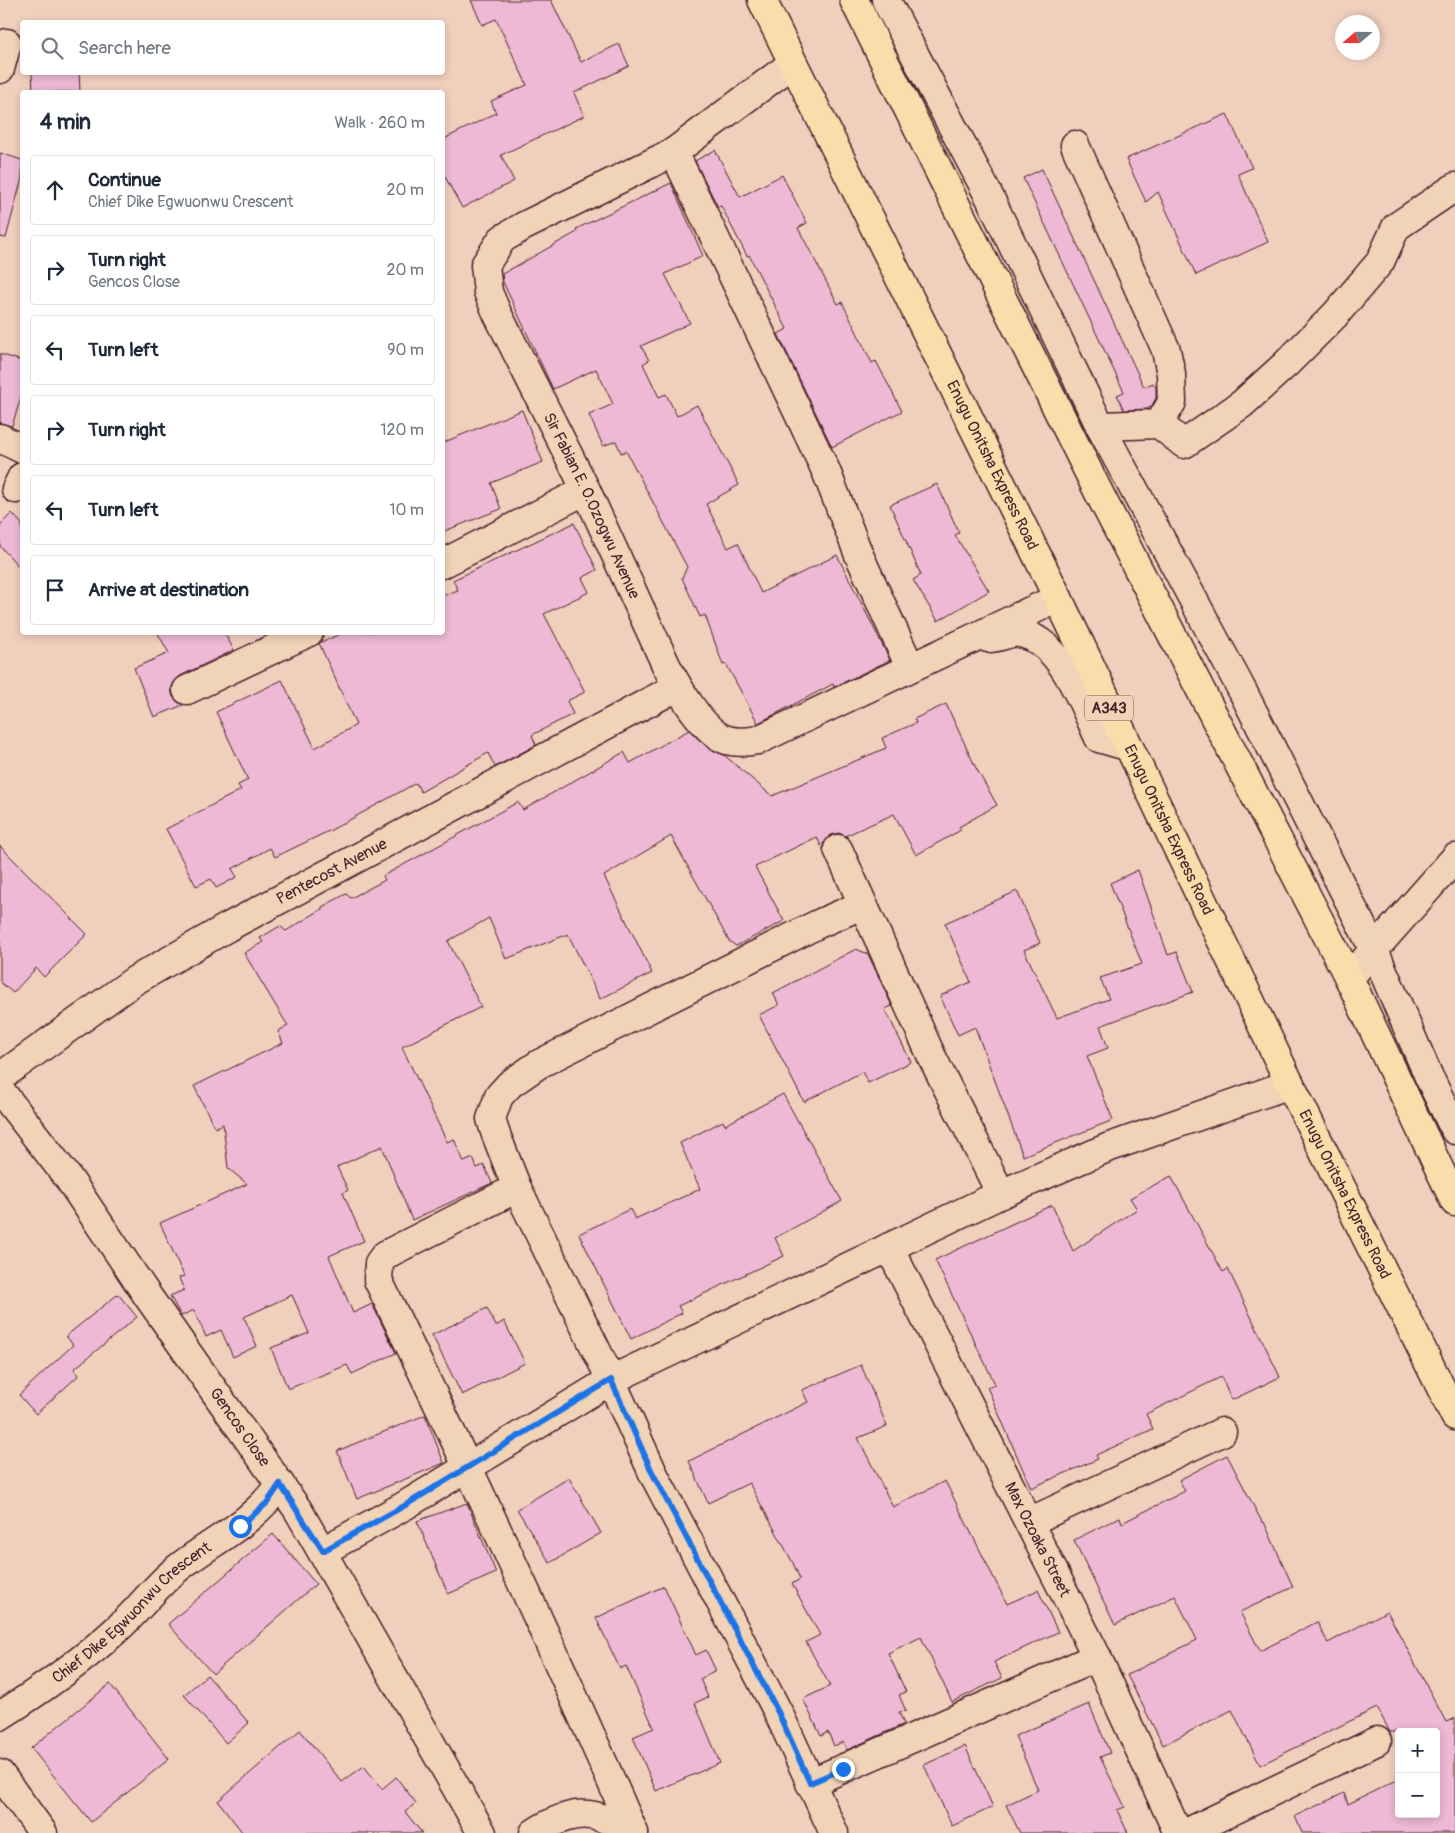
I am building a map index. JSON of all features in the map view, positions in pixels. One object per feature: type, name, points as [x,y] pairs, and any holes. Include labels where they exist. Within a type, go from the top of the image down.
[{"type":"highway","name":"Enugu Onitsha Express Road","points":[[762,0],[792,64],[1058,598],[1290,1084],[1455,1416]]},
{"type":"highway","points":[[854,0],[1099,493],[1349,978],[1455,1202]]},
{"type":"street","points":[[886,0],[988,194],[1100,426],[1243,692],[1374,950],[1429,1077],[1455,1130]]},
{"type":"street","points":[[0,69],[7,43]]},
{"type":"street","name":"Sir Fabian E. O.Ozogwu Avenue","points":[[792,64],[674,152],[524,226],[502,239],[485,265],[488,292],[497,313],[586,490],[677,687],[708,727],[725,740],[743,742],[758,740],[1058,598]]},
{"type":"street","points":[[1075,145],[1166,350],[1171,374],[1172,402],[1159,424]]},
{"type":"street","points":[[674,152],[826,472],[859,555],[910,667]]},
{"type":"street","points":[[1100,426],[1159,424],[1184,444],[1242,404],[1335,315],[1380,262],[1396,227],[1455,187]]},
{"type":"street","points":[[0,438],[20,448]]},
{"type":"street","points":[[445,562],[586,490]]},
{"type":"street","points":[[974,637],[997,639],[1017,632],[1034,638],[1052,652],[1071,679],[1099,738],[1127,746]]},
{"type":"street","points":[[187,690],[302,635]]},
{"type":"street","name":"Pentecost Avenue","points":[[0,1077],[134,981],[228,927],[677,687]]},
{"type":"street","points":[[838,849],[932,1057],[1001,1194]]},
{"type":"street","points":[[1349,978],[1455,858]]},
{"type":"street","points":[[834,1833],[766,1688],[652,1472],[611,1380],[517,1188],[491,1119],[499,1096],[510,1084],[539,1064],[818,924],[862,905]]},
{"type":"street","points":[[323,1551],[404,1506],[611,1380],[1001,1194],[1107,1148],[1290,1084]]},
{"type":"street","name":"Gencos Close","points":[[0,1090],[69,1179],[149,1298],[280,1484],[323,1551],[482,1833]]},
{"type":"street","points":[[517,1188],[385,1255],[377,1269],[378,1280],[468,1466],[567,1678],[634,1833]]},
{"type":"street","name":"Max Ozoaka Street","points":[[889,1248],[1097,1657],[1178,1833]]},
{"type":"street","points":[[1029,1522],[1222,1432]]},
{"type":"street","name":"Chief Dike Egwuonwu Crescent","points":[[0,1716],[69,1670],[118,1629],[176,1569],[255,1514],[267,1503],[280,1484]]},
{"type":"street","points":[[810,1783],[1097,1657]]},
{"type":"street","points":[[1186,1833],[1377,1741]]},
{"type":"street","points":[[0,1774],[43,1833]]},
{"type":"street","points":[[534,1833],[562,1817],[571,1815],[606,1818],[634,1833]]},
{"type":"building","points":[[471,0],[551,0],[581,62],[619,44],[629,66],[574,93],[584,116],[501,155],[514,181],[462,208],[445,177],[445,138],[496,113],[491,101],[527,85],[496,19],[482,25]]},
{"type":"building","points":[[32,75],[79,75],[80,90],[33,90]]},
{"type":"building","points":[[1227,114],[1252,168],[1238,174],[1268,242],[1196,275],[1158,192],[1146,202],[1126,159]]},
{"type":"building","points":[[715,150],[740,197],[782,175],[807,223],[798,228],[838,304],[842,302],[872,363],[876,361],[902,411],[832,447],[778,334],[787,329],[749,255],[747,256],[721,206],[718,207],[695,161]]},
{"type":"building","points":[[0,153],[20,159],[20,186],[6,238],[0,237]]},
{"type":"building","points":[[1042,169],[1144,387],[1153,383],[1156,388],[1156,398],[1151,407],[1147,409],[1124,410],[1117,395],[1124,392],[1023,178]]},
{"type":"building","points":[[671,183],[703,256],[665,274],[690,323],[641,346],[649,360],[643,364],[659,397],[666,394],[677,416],[697,405],[739,485],[706,504],[728,548],[738,543],[761,593],[837,555],[890,660],[834,687],[833,684],[758,723],[726,664],[723,665],[705,615],[700,617],[682,578],[687,567],[626,451],[621,453],[616,441],[603,446],[589,415],[613,404],[596,369],[553,389],[503,282],[502,274],[577,232],[576,229]]},
{"type":"building","points":[[0,354],[20,360],[20,400],[12,426],[0,423]]},
{"type":"building","points":[[522,410],[543,462],[491,483],[501,509],[445,531],[445,442]]},
{"type":"building","points":[[937,484],[959,533],[955,535],[989,591],[938,621],[913,580],[921,575],[890,505]]},
{"type":"building","points":[[12,513],[20,522],[20,568],[0,546],[0,525]]},
{"type":"building","points":[[574,523],[597,570],[582,578],[589,592],[544,614],[585,692],[567,701],[573,714],[532,735],[536,745],[495,767],[488,753],[421,792],[416,783],[333,829],[275,857],[270,848],[232,869],[237,877],[216,888],[211,879],[196,886],[166,829],[241,790],[238,785],[248,780],[216,712],[282,680],[315,748],[356,725],[319,643],[339,635],[445,635],[445,595],[458,590],[453,580]]},
{"type":"building","points":[[159,635],[226,635],[234,650],[180,676],[174,682],[171,689],[173,697],[183,705],[154,717],[134,668],[169,653]]},
{"type":"building","points":[[946,704],[976,768],[997,805],[959,827],[961,830],[916,855],[894,814],[845,836],[839,833],[831,835],[821,846],[817,837],[755,867],[784,921],[736,946],[729,941],[671,836],[604,876],[652,973],[600,999],[568,934],[506,959],[489,918],[448,941],[481,1007],[402,1047],[447,1142],[454,1139],[464,1162],[473,1158],[477,1168],[484,1165],[492,1183],[412,1220],[382,1146],[337,1167],[348,1190],[343,1193],[364,1241],[329,1256],[353,1313],[372,1304],[396,1353],[352,1374],[347,1365],[288,1389],[271,1348],[309,1333],[292,1295],[244,1317],[257,1346],[233,1357],[221,1330],[206,1337],[194,1310],[181,1316],[170,1296],[184,1290],[179,1278],[184,1276],[160,1223],[247,1184],[228,1168],[223,1124],[215,1128],[194,1086],[283,1043],[278,1031],[288,1026],[244,953],[263,942],[260,938],[280,926],[286,931],[322,909],[322,907],[346,894],[351,898],[385,880],[383,876],[518,802],[523,810],[624,752],[630,763],[689,730],[708,748],[724,755],[772,796],[886,748],[882,738],[916,723],[914,719]]},
{"type":"building","points":[[0,846],[87,934],[44,977],[36,968],[13,993],[0,982]]},
{"type":"building","points":[[1138,870],[1168,955],[1177,952],[1193,992],[1100,1026],[1108,1048],[1087,1056],[1113,1120],[1023,1156],[975,1027],[958,1035],[940,996],[971,982],[945,923],[1017,891],[1040,943],[1024,950],[1057,1018],[1109,999],[1100,978],[1142,964],[1110,883]]},
{"type":"building","points":[[856,949],[868,954],[892,1006],[885,1009],[911,1062],[868,1083],[862,1072],[804,1102],[759,1015],[779,1005],[773,993]]},
{"type":"building","points":[[783,1094],[842,1201],[775,1238],[784,1256],[678,1306],[682,1313],[631,1339],[579,1234],[630,1209],[635,1219],[700,1189],[680,1143],[723,1121],[725,1125]]},
{"type":"building","points":[[1171,1176],[1223,1272],[1228,1269],[1280,1377],[1232,1400],[1221,1377],[1146,1414],[1153,1429],[1096,1455],[1098,1459],[1031,1488],[987,1387],[995,1384],[935,1260],[1052,1205],[1073,1251],[1137,1209],[1130,1198]]},
{"type":"building","points":[[118,1294],[137,1317],[74,1369],[79,1375],[36,1414],[19,1395],[73,1345],[66,1336]]},
{"type":"building","points":[[487,1308],[496,1326],[504,1321],[525,1363],[462,1395],[432,1335]]},
{"type":"building","points":[[861,1365],[887,1426],[858,1438],[893,1507],[945,1481],[1007,1604],[1038,1590],[1058,1632],[994,1662],[1002,1678],[952,1702],[921,1637],[888,1653],[906,1692],[899,1695],[906,1711],[899,1712],[904,1724],[847,1750],[843,1742],[834,1746],[828,1732],[821,1736],[803,1699],[830,1686],[806,1642],[820,1635],[792,1584],[800,1579],[793,1563],[749,1483],[708,1503],[689,1461],[808,1402],[802,1390]]},
{"type":"building","points":[[425,1415],[444,1463],[357,1499],[337,1451]]},
{"type":"building","points":[[1227,1455],[1262,1522],[1264,1522],[1293,1587],[1240,1612],[1260,1651],[1317,1622],[1328,1643],[1387,1611],[1446,1722],[1455,1718],[1455,1833],[1302,1833],[1295,1816],[1344,1793],[1348,1804],[1395,1781],[1395,1818],[1440,1818],[1440,1728],[1395,1728],[1395,1732],[1390,1732],[1377,1708],[1260,1765],[1232,1710],[1163,1745],[1127,1675],[1197,1640],[1175,1596],[1115,1625],[1074,1540],[1120,1517],[1122,1523],[1185,1491],[1179,1480]]},
{"type":"building","points":[[569,1478],[601,1533],[550,1563],[517,1509]]},
{"type":"building","points":[[467,1503],[496,1573],[448,1594],[417,1521]]},
{"type":"building","points":[[273,1534],[316,1584],[213,1674],[168,1624]]},
{"type":"building","points":[[664,1586],[696,1655],[706,1650],[716,1671],[700,1679],[708,1697],[695,1703],[720,1763],[656,1791],[633,1737],[654,1728],[626,1666],[620,1669],[596,1618]]},
{"type":"building","points":[[207,1675],[249,1723],[226,1743],[184,1695]]},
{"type":"building","points":[[110,1684],[169,1759],[91,1822],[31,1748]]},
{"type":"building","points":[[1089,1704],[1110,1753],[1100,1757],[1125,1807],[1117,1810],[1128,1833],[1020,1833],[1006,1805],[1038,1790],[1015,1736]]},
{"type":"building","points":[[300,1730],[342,1782],[364,1766],[382,1789],[396,1777],[416,1803],[405,1812],[422,1833],[243,1833],[218,1801]]},
{"type":"building","points":[[965,1746],[993,1807],[952,1826],[924,1765]]},
{"type":"route","points":[[240,1526],[267,1503],[280,1484],[323,1551],[404,1506],[526,1429],[611,1380],[652,1472],[778,1712],[810,1783],[843,1769]]}]
